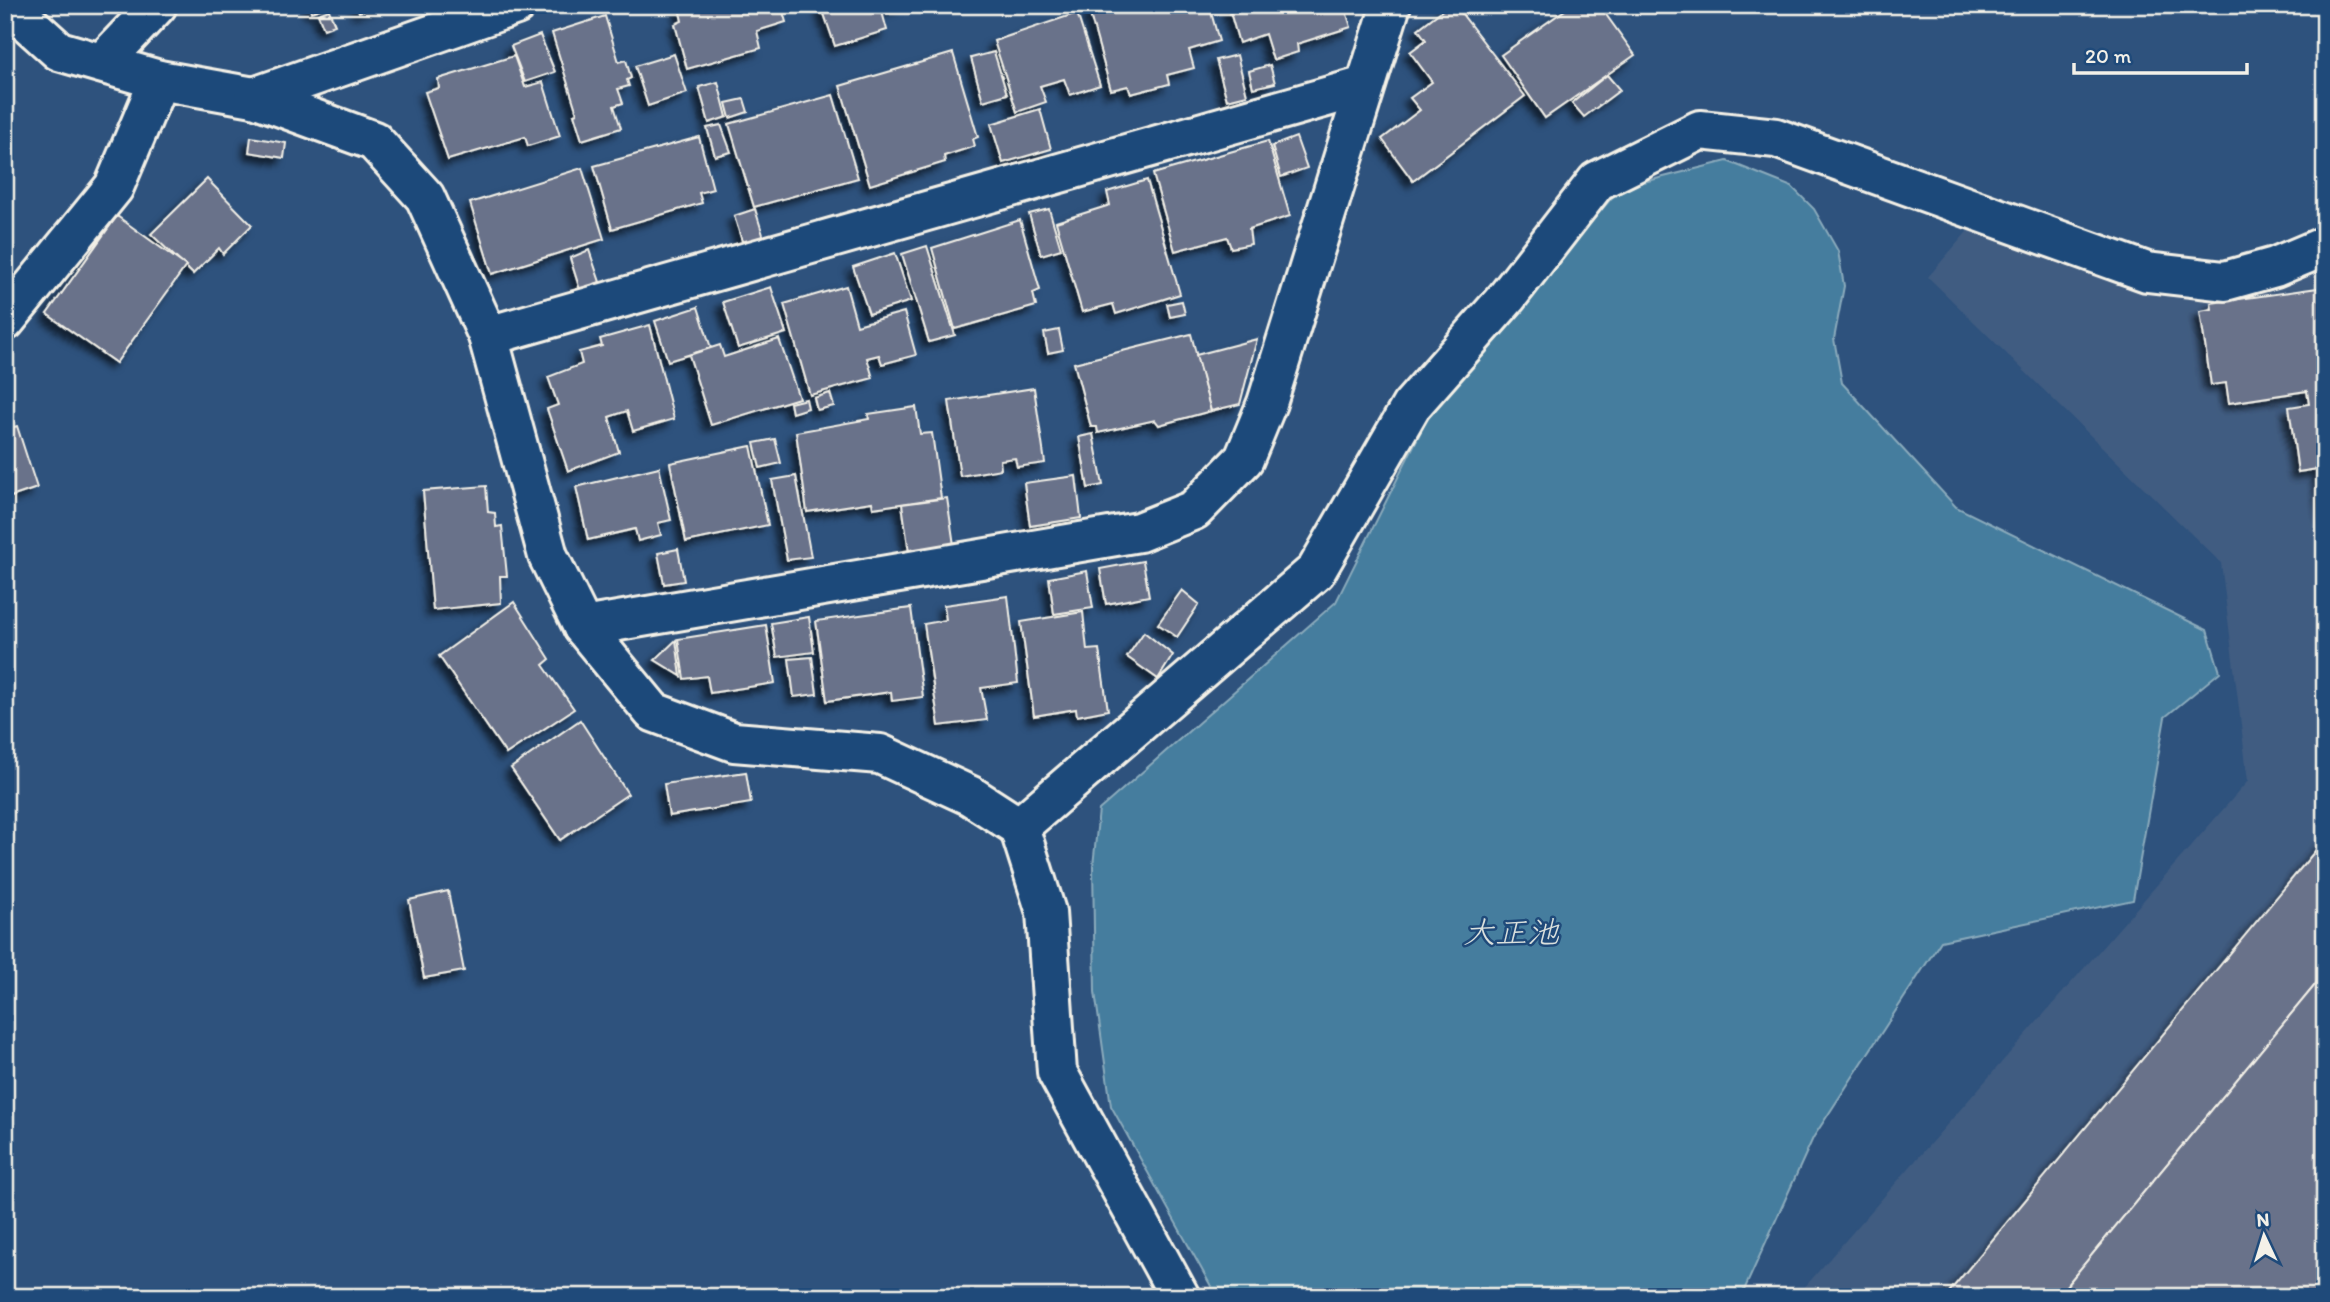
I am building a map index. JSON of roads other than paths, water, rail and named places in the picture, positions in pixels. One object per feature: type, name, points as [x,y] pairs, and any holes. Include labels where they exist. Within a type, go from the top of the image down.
[{"type":"street","points":[[8,5],[59,51],[159,80],[254,97],[374,141],[425,197],[488,335],[548,556],[583,627],[653,712],[734,742],[880,754],[971,796],[1019,827],[1046,912],[1057,1072],[1180,1297]]},
{"type":"street","points":[[103,63],[156,5]]},
{"type":"street","points":[[254,97],[516,5]]},
{"type":"street","points":[[583,627],[1139,532],[1194,510],[1244,459],[1267,403],[1391,5]]},
{"type":"street","points":[[5,321],[114,187],[159,80]]},
{"type":"street","points":[[488,335],[1365,86]]},
{"type":"street","points":[[1019,827],[1317,571],[1411,406],[1507,297],[1597,181],[1700,130],[1776,138],[2147,272],[2225,281],[2275,267],[2325,246]]},
{"type":"water","name":"大正池","points":[[1727,161],[1792,187],[1814,209],[1838,251],[1844,286],[1834,339],[1842,383],[1956,507],[2207,630],[2220,672],[2165,717],[2133,900],[1941,941],[1813,1138],[1741,1297],[1217,1297],[1111,1106],[1095,992],[1093,866],[1099,810],[1336,602],[1431,411],[1620,188]]}]
